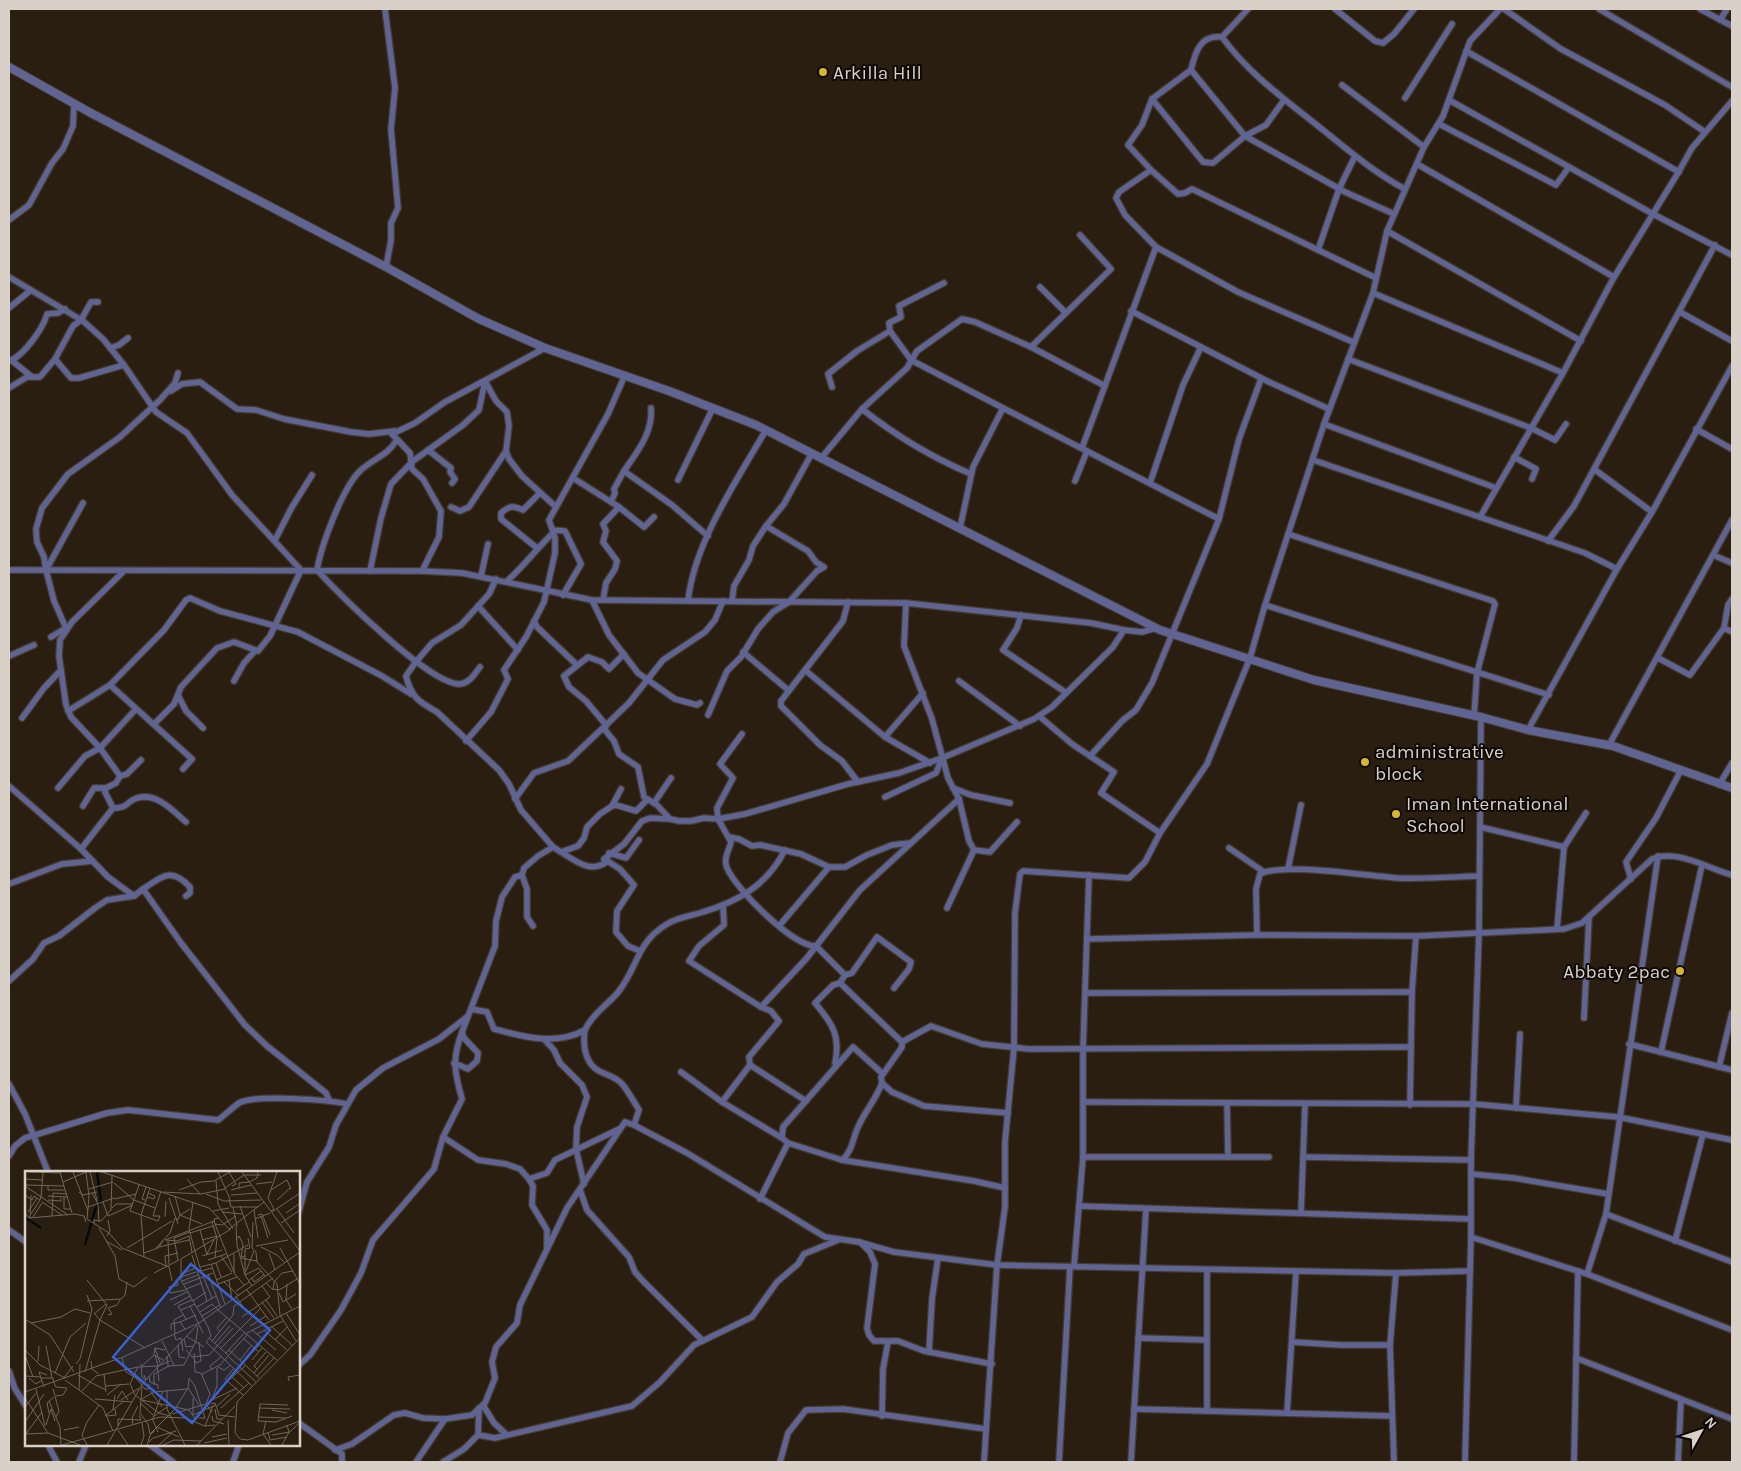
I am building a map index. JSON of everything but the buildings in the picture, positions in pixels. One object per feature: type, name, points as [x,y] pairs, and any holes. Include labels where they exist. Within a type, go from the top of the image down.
[{"type":"street","points":[[385,9],[395,88],[391,129],[398,208],[391,223],[391,240],[386,267]]},
{"type":"street","points":[[1222,37],[1248,9]]},
{"type":"street","points":[[1335,9],[1375,41],[1383,43],[1394,34],[1414,9]]},
{"type":"street","points":[[984,1462],[992,1364],[996,1266],[1005,1207],[1005,1142],[1014,1048],[1016,913],[1020,874],[1023,872],[1129,878],[1145,862],[1160,833],[1207,764],[1250,658],[1265,605],[1329,409],[1373,293],[1387,232],[1424,147],[1439,124],[1470,41],[1500,9]]},
{"type":"street","points":[[1504,9],[1561,49],[1665,104],[1705,132]]},
{"type":"street","points":[[1599,9],[1732,87]]},
{"type":"street","points":[[1700,9],[1732,26]]},
{"type":"street","points":[[1720,20],[1727,9]]},
{"type":"street","points":[[1405,98],[1452,24]]},
{"type":"street","points":[[1376,278],[1192,189],[1178,194],[1151,170],[1128,145],[1142,125],[1152,99],[1190,70],[1195,51],[1203,42],[1213,36],[1222,37],[1237,58],[1284,100],[1386,179],[1405,189]]},
{"type":"street","points":[[1466,51],[1679,172]]},
{"type":"street","points":[[9,68],[386,267],[479,319],[545,348],[713,408],[766,430],[1156,628],[1314,680],[1478,716],[1528,730],[1608,745],[1732,788]]},
{"type":"street","points":[[1190,70],[1245,136],[1339,189],[1394,214]]},
{"type":"street","points":[[1342,85],[1424,147]]},
{"type":"street","points":[[1152,99],[1203,162],[1213,163],[1245,136],[1266,125],[1284,100]]},
{"type":"street","points":[[1449,100],[1653,214],[1732,255]]},
{"type":"street","points":[[1480,517],[1581,341],[1614,277],[1692,148],[1732,101]]},
{"type":"street","points":[[9,220],[29,205],[52,163],[63,149],[72,130],[74,104]]},
{"type":"street","points":[[1439,124],[1556,186],[1569,167]]},
{"type":"street","points":[[1318,250],[1339,189],[1355,156]]},
{"type":"street","points":[[1416,164],[1614,277]]},
{"type":"street","points":[[1151,170],[1119,192],[1116,198],[1125,215],[1156,246],[1238,292],[1353,342]]},
{"type":"street","points":[[1387,232],[1581,341]]},
{"type":"street","points":[[1031,347],[1111,269],[1080,235]]},
{"type":"street","points":[[1548,541],[1574,506],[1715,245]]},
{"type":"street","points":[[1075,481],[1105,386],[1156,246]]},
{"type":"street","points":[[9,277],[81,320],[110,348],[156,412],[187,433],[232,495],[301,570]]},
{"type":"street","points":[[944,283],[899,306],[901,317],[889,323],[890,331],[911,360],[1219,518]]},
{"type":"street","points":[[1040,287],[1066,313]]},
{"type":"street","points":[[9,308],[31,290]]},
{"type":"street","points":[[1373,293],[1563,373]]},
{"type":"street","points":[[9,388],[19,381],[40,377],[55,359],[73,326],[81,320],[91,302],[98,302]]},
{"type":"street","points":[[32,377],[10,360],[20,355],[39,333],[47,314],[58,313],[65,309]]},
{"type":"street","points":[[1132,311],[1261,378],[1329,409]]},
{"type":"street","points":[[1680,312],[1732,341]]},
{"type":"street","points":[[822,457],[862,409],[901,374],[917,351],[962,319],[975,322],[1031,347],[1105,386]]},
{"type":"street","points":[[832,387],[828,374],[857,351],[890,331]]},
{"type":"street","points":[[110,348],[120,345],[128,338]]},
{"type":"street","points":[[1150,483],[1184,385],[1201,347]]},
{"type":"street","points":[[152,407],[182,384],[200,382],[237,409],[256,410],[284,419],[351,432],[370,434],[395,431],[415,422],[445,402],[545,348]]},
{"type":"street","points":[[55,359],[71,378],[79,378],[124,365]]},
{"type":"street","points":[[1348,359],[1530,428],[1555,440],[1566,424]]},
{"type":"street","points":[[1528,730],[1549,695],[1617,568],[1652,512],[1732,366]]},
{"type":"street","points":[[66,628],[54,601],[44,557],[37,542],[36,522],[42,508],[68,474],[120,437],[171,389],[178,373]]},
{"type":"street","points":[[466,740],[491,712],[508,679],[504,670],[518,650],[544,602],[555,553],[554,531],[550,520],[608,414],[625,376]]},
{"type":"street","points":[[1090,756],[1123,720],[1136,710],[1152,683],[1219,518],[1239,439],[1261,378]]},
{"type":"street","points":[[370,571],[391,484],[413,461],[470,420],[479,410],[485,381]]},
{"type":"street","points":[[451,507],[460,511],[469,506],[506,451],[509,426],[507,412],[496,401],[485,381]]},
{"type":"street","points":[[610,502],[615,493],[614,488],[643,443],[652,420],[651,408]]},
{"type":"street","points":[[678,480],[713,408]]},
{"type":"street","points":[[960,528],[972,474],[1003,408]]},
{"type":"street","points":[[862,409],[895,435],[945,463],[972,474]]},
{"type":"street","points":[[1324,424],[1496,488]]},
{"type":"street","points":[[1696,429],[1732,449]]},
{"type":"street","points":[[688,601],[690,583],[697,559],[721,505],[766,430]]},
{"type":"street","points":[[395,431],[392,436],[410,453],[413,461],[412,469],[423,479],[441,511],[439,537],[422,571]]},
{"type":"street","points":[[317,570],[320,554],[333,521],[355,476],[371,462],[386,454],[396,441]]},
{"type":"street","points":[[428,450],[451,468],[450,472],[455,479],[452,483]]},
{"type":"street","points":[[506,451],[522,476],[556,507]]},
{"type":"street","points":[[732,601],[734,586],[749,560],[753,546],[784,504],[812,453]]},
{"type":"street","points":[[1514,457],[1536,469],[1532,479]]},
{"type":"street","points":[[1313,460],[1585,553],[1617,568]]},
{"type":"street","points":[[1594,469],[1652,512]]},
{"type":"street","points":[[624,471],[672,505],[708,536]]},
{"type":"street","points":[[275,540],[292,507],[312,475]]},
{"type":"street","points":[[574,478],[619,507],[644,527],[654,517]]},
{"type":"street","points":[[537,548],[501,519],[501,513],[509,507],[515,506],[523,510],[540,492]]},
{"type":"street","points":[[46,570],[82,503]]},
{"type":"street","points":[[604,600],[606,583],[615,569],[617,561],[603,542],[606,531],[603,524],[619,507]]},
{"type":"street","points":[[1608,745],[1658,658],[1732,520]]},
{"type":"street","points":[[708,715],[727,671],[733,667],[773,612],[789,602],[817,571],[824,567],[816,562],[808,551],[766,526]]},
{"type":"street","points":[[506,582],[527,564],[537,548],[554,531],[565,531],[581,564],[563,595]]},
{"type":"street","points":[[1288,534],[1493,601],[1495,604],[1477,673],[1480,827],[1479,932],[1474,1104],[1470,1160],[1471,1237],[1465,1462]]},
{"type":"street","points":[[480,576],[488,544]]},
{"type":"street","points":[[1713,555],[1732,563]]},
{"type":"street","points":[[9,570],[317,570],[462,573],[592,600],[906,603],[1092,623],[1142,632],[1156,628]]},
{"type":"street","points":[[234,681],[244,663],[270,636],[301,570]]},
{"type":"street","points":[[317,570],[366,618],[432,673],[453,683],[460,684],[471,678],[480,667]]},
{"type":"street","points":[[51,637],[66,628],[124,571]]},
{"type":"street","points":[[411,694],[406,676],[432,643],[461,625],[489,594],[496,579]]},
{"type":"street","points":[[68,711],[110,685],[164,630],[186,600],[190,598],[220,611],[274,625],[306,636],[411,694],[419,703],[437,712],[499,770],[521,810],[553,847],[590,868],[601,866],[608,860]]},
{"type":"street","points":[[1658,658],[1690,675],[1724,628],[1728,605],[1732,599]]},
{"type":"street","points":[[592,600],[608,635],[638,673],[675,699],[697,705],[700,703]]},
{"type":"street","points":[[515,800],[534,773],[568,761],[629,703],[664,660],[705,632],[715,620],[723,601]]},
{"type":"street","points":[[848,602],[843,621],[780,700],[781,706],[820,745],[842,761],[858,782]]},
{"type":"street","points":[[906,603],[904,646],[923,693],[942,758],[958,799],[969,840],[974,850]]},
{"type":"street","points":[[1265,605],[1549,695]]},
{"type":"street","points":[[478,606],[518,650]]},
{"type":"street","points":[[1022,615],[1017,628],[1003,650],[1065,692]]},
{"type":"street","points":[[534,621],[537,627],[578,665]]},
{"type":"street","points":[[66,628],[60,640],[58,656],[68,711],[71,717],[100,748],[120,776]]},
{"type":"street","points":[[1724,628],[1732,632]]},
{"type":"street","points":[[640,951],[628,946],[616,932],[617,911],[634,885],[620,869],[604,859],[609,853],[624,844],[642,822],[650,818],[690,822],[704,818],[718,819],[773,807],[858,782],[900,773],[930,763],[1020,726],[1039,716],[1113,647],[1124,630]]},
{"type":"street","points":[[154,724],[174,704],[181,687],[217,648],[234,642],[246,645],[255,652]]},
{"type":"street","points":[[9,656],[34,645]]},
{"type":"street","points":[[743,652],[788,690]]},
{"type":"street","points":[[624,654],[609,669],[602,662],[588,657],[564,676],[569,687],[586,701],[606,725],[605,730],[614,741],[619,754],[638,767],[643,794],[647,800],[654,803],[670,819]]},
{"type":"street","points":[[22,718],[44,688],[61,670]]},
{"type":"street","points":[[805,670],[885,737],[930,763]]},
{"type":"street","points":[[958,681],[1020,726]]},
{"type":"street","points":[[110,685],[135,710],[154,724],[192,759],[183,769]]},
{"type":"street","points":[[885,737],[923,693]]},
{"type":"street","points":[[178,694],[186,711],[203,728]]},
{"type":"street","points":[[58,788],[85,756],[100,748],[135,710]]},
{"type":"street","points":[[1039,716],[1072,744],[1114,772],[1100,793],[1160,833]]},
{"type":"street","points":[[742,734],[720,764],[733,778],[717,808],[718,819],[731,842],[726,858],[726,867],[748,895],[779,926],[809,946],[816,946],[845,976]]},
{"type":"street","points":[[885,797],[936,773],[942,758]]},
{"type":"street","points":[[83,806],[94,788],[106,788],[116,783],[120,776],[127,774],[141,760]]},
{"type":"street","points":[[1719,785],[1732,763]]},
{"type":"street","points":[[1631,879],[1626,862],[1656,818],[1682,770]]},
{"type":"street","points":[[654,803],[670,778]]},
{"type":"street","points":[[9,786],[81,850],[108,877],[134,896]]},
{"type":"street","points":[[106,788],[113,808]]},
{"type":"street","points":[[953,788],[1010,803]]},
{"type":"street","points":[[562,852],[578,846],[584,838],[587,827],[600,814],[612,806],[621,789]]},
{"type":"street","points":[[113,808],[124,808],[137,798],[154,797],[186,822]]},
{"type":"street","points":[[761,1006],[816,946],[860,890],[958,799]]},
{"type":"street","points":[[612,806],[616,805],[636,811],[647,800]]},
{"type":"street","points":[[1288,869],[1301,805]]},
{"type":"street","points":[[81,850],[113,808]]},
{"type":"street","points":[[1557,930],[1564,847],[1586,813]]},
{"type":"street","points":[[974,850],[990,852],[1017,822]]},
{"type":"street","points":[[1480,827],[1564,847]]},
{"type":"street","points":[[729,837],[740,839],[752,846],[760,845],[801,854],[829,867],[845,867],[867,854],[892,846],[910,843]]},
{"type":"street","points":[[609,853],[626,858],[639,840]]},
{"type":"street","points":[[533,926],[527,917],[527,889],[522,875],[524,868],[531,861],[553,847]]},
{"type":"street","points":[[1229,848],[1264,872]]},
{"type":"street","points":[[471,1009],[486,1012],[494,1029],[544,1039],[577,1035],[585,1030],[603,1005],[618,992],[632,971],[645,941],[669,922],[748,895],[773,872],[785,850]]},
{"type":"street","points":[[947,908],[974,850]]},
{"type":"street","points":[[1586,1274],[1606,1214],[1618,1117],[1658,856]]},
{"type":"street","points":[[1087,939],[1258,935],[1416,936],[1557,930],[1582,923],[1658,856],[1676,857],[1732,875]]},
{"type":"street","points":[[9,884],[62,864],[92,861]]},
{"type":"street","points":[[1661,1052],[1702,865]]},
{"type":"street","points":[[779,926],[829,867]]},
{"type":"street","points":[[1258,935],[1256,889],[1260,874],[1264,872],[1288,869],[1399,878],[1479,876]]},
{"type":"street","points":[[9,981],[33,959],[44,943],[58,936],[107,900],[134,896],[162,876],[173,874],[190,887],[190,893],[186,896]]},
{"type":"street","points":[[300,1364],[310,1355],[341,1310],[361,1273],[373,1240],[401,1205],[427,1180],[434,1169],[442,1137],[462,1099],[454,1063],[454,1052],[477,988],[495,946],[496,921],[502,897],[515,877],[522,875]]},
{"type":"street","points":[[1059,1462],[1072,1266],[1083,1157],[1085,1102],[1083,1049],[1089,875]]},
{"type":"street","points":[[143,890],[181,943],[245,1025],[267,1046],[326,1093],[329,1100]]},
{"type":"street","points":[[723,905],[724,925],[699,946],[688,961],[771,1011],[780,1021],[748,1057],[750,1065],[806,1101]]},
{"type":"street","points":[[1584,1018],[1589,917]]},
{"type":"street","points":[[1410,1105],[1412,992],[1416,936]]},
{"type":"street","points":[[835,1065],[836,1038],[832,1022],[815,1004],[833,985],[840,983],[845,976],[852,973],[877,938],[911,962],[909,969],[894,988]]},
{"type":"street","points":[[840,983],[902,1042]]},
{"type":"street","points":[[1086,993],[1412,992]]},
{"type":"street","points":[[1719,1067],[1732,1013]]},
{"type":"street","points":[[300,1208],[308,1182],[329,1147],[336,1125],[356,1090],[383,1068],[439,1039],[468,1016]]},
{"type":"street","points":[[902,1042],[931,1026],[982,1044],[1014,1048],[1411,1047]]},
{"type":"street","points":[[585,1030],[586,1054],[593,1067],[622,1084],[631,1100],[637,1105],[639,1110],[634,1125]]},
{"type":"street","points":[[454,1063],[468,1069],[473,1067],[477,1061],[478,1053],[464,1038],[462,1032]]},
{"type":"street","points":[[1516,1108],[1520,1034]]},
{"type":"street","points":[[544,1039],[554,1050],[560,1063],[582,1084],[587,1098],[577,1127],[576,1149],[586,1210],[629,1257],[635,1272],[643,1282],[703,1341]]},
{"type":"street","points":[[842,1160],[847,1156],[857,1128],[875,1101],[882,1083],[883,1074],[902,1047],[902,1042]]},
{"type":"street","points":[[1629,1044],[1732,1070]]},
{"type":"street","points":[[782,1138],[783,1127],[835,1065],[853,1047],[883,1074]]},
{"type":"street","points":[[722,1102],[750,1065]]},
{"type":"street","points":[[680,1072],[722,1102],[788,1143],[842,1160],[974,1181],[1005,1188]]},
{"type":"street","points":[[882,1083],[903,1099],[924,1106],[954,1108],[971,1112],[1008,1113]]},
{"type":"street","points":[[9,1084],[25,1114],[48,1171]]},
{"type":"street","points":[[9,1156],[15,1146],[33,1135],[114,1112],[128,1110],[218,1120],[240,1103],[250,1100],[329,1100],[347,1104]]},
{"type":"street","points":[[1085,1102],[1305,1105],[1474,1104],[1618,1117],[1732,1140]]},
{"type":"street","points":[[1227,1103],[1228,1157]]},
{"type":"street","points":[[1301,1213],[1305,1105]]},
{"type":"street","points":[[335,1450],[352,1444],[394,1415],[405,1413],[423,1418],[445,1419],[472,1415],[481,1406],[495,1378],[492,1362],[496,1347],[517,1323],[520,1305],[556,1227],[624,1122],[634,1125],[687,1153],[825,1237],[859,1242],[894,1252],[996,1266],[1072,1266],[1296,1272],[1396,1273],[1470,1271]]},
{"type":"street","points":[[529,1179],[547,1173],[555,1160],[620,1128]]},
{"type":"street","points":[[1675,1241],[1703,1134]]},
{"type":"street","points":[[442,1137],[478,1160],[506,1164],[520,1170],[529,1179],[533,1186],[532,1205],[547,1230],[547,1250]]},
{"type":"street","points":[[760,1199],[788,1143]]},
{"type":"street","points":[[1083,1157],[1269,1157]]},
{"type":"street","points":[[1303,1157],[1470,1160]]},
{"type":"street","points":[[1471,1174],[1514,1178],[1608,1194]]},
{"type":"street","points":[[1079,1206],[1470,1219]]},
{"type":"street","points":[[1131,1462],[1146,1209]]},
{"type":"street","points":[[1606,1214],[1732,1262]]},
{"type":"street","points":[[9,1230],[25,1241]]},
{"type":"street","points":[[1471,1237],[1578,1271],[1732,1330]]},
{"type":"street","points":[[478,1435],[494,1438],[632,1406],[660,1382],[694,1345],[752,1317],[777,1282],[798,1264],[804,1254],[839,1239]]},
{"type":"street","points":[[859,1242],[870,1252],[875,1264],[867,1332],[874,1341],[898,1341],[929,1352],[992,1364]]},
{"type":"street","points":[[929,1352],[932,1299],[938,1258]]},
{"type":"street","points":[[1206,1411],[1207,1270]]},
{"type":"street","points":[[1574,1462],[1578,1271]]},
{"type":"street","points":[[1287,1413],[1296,1272]]},
{"type":"street","points":[[1394,1462],[1390,1345],[1396,1273]]},
{"type":"street","points":[[1138,1338],[1207,1340]]},
{"type":"street","points":[[882,1416],[880,1407],[883,1369],[888,1342]]},
{"type":"street","points":[[1292,1342],[1390,1345]]},
{"type":"street","points":[[1576,1358],[1732,1419]]},
{"type":"street","points":[[9,1371],[15,1389],[25,1404]]},
{"type":"street","points":[[1678,1462],[1680,1400]]},
{"type":"street","points":[[443,1462],[464,1449],[478,1435],[481,1406]]},
{"type":"street","points":[[481,1406],[507,1435]]},
{"type":"street","points":[[780,1462],[788,1433],[806,1410],[844,1409],[882,1416],[986,1429]]},
{"type":"street","points":[[1134,1409],[1392,1416]]},
{"type":"street","points":[[416,1462],[445,1419]]},
{"type":"street","points":[[300,1424],[342,1454],[342,1462]]},
{"type":"street","points":[[49,1446],[57,1462]]},
{"type":"street","points":[[79,1462],[86,1446]]},
{"type":"street","points":[[151,1446],[173,1462]]},
{"type":"street","points":[[233,1462],[239,1446]]},
{"type":"place","name":"Arkilla Hill","points":[[823,72]]},
{"type":"place","name":"administrative block","points":[[1365,762]]},
{"type":"place","name":"Iman International School","points":[[1396,814]]},
{"type":"place","name":"Abbaty 2pac","points":[[1680,971]]}]
